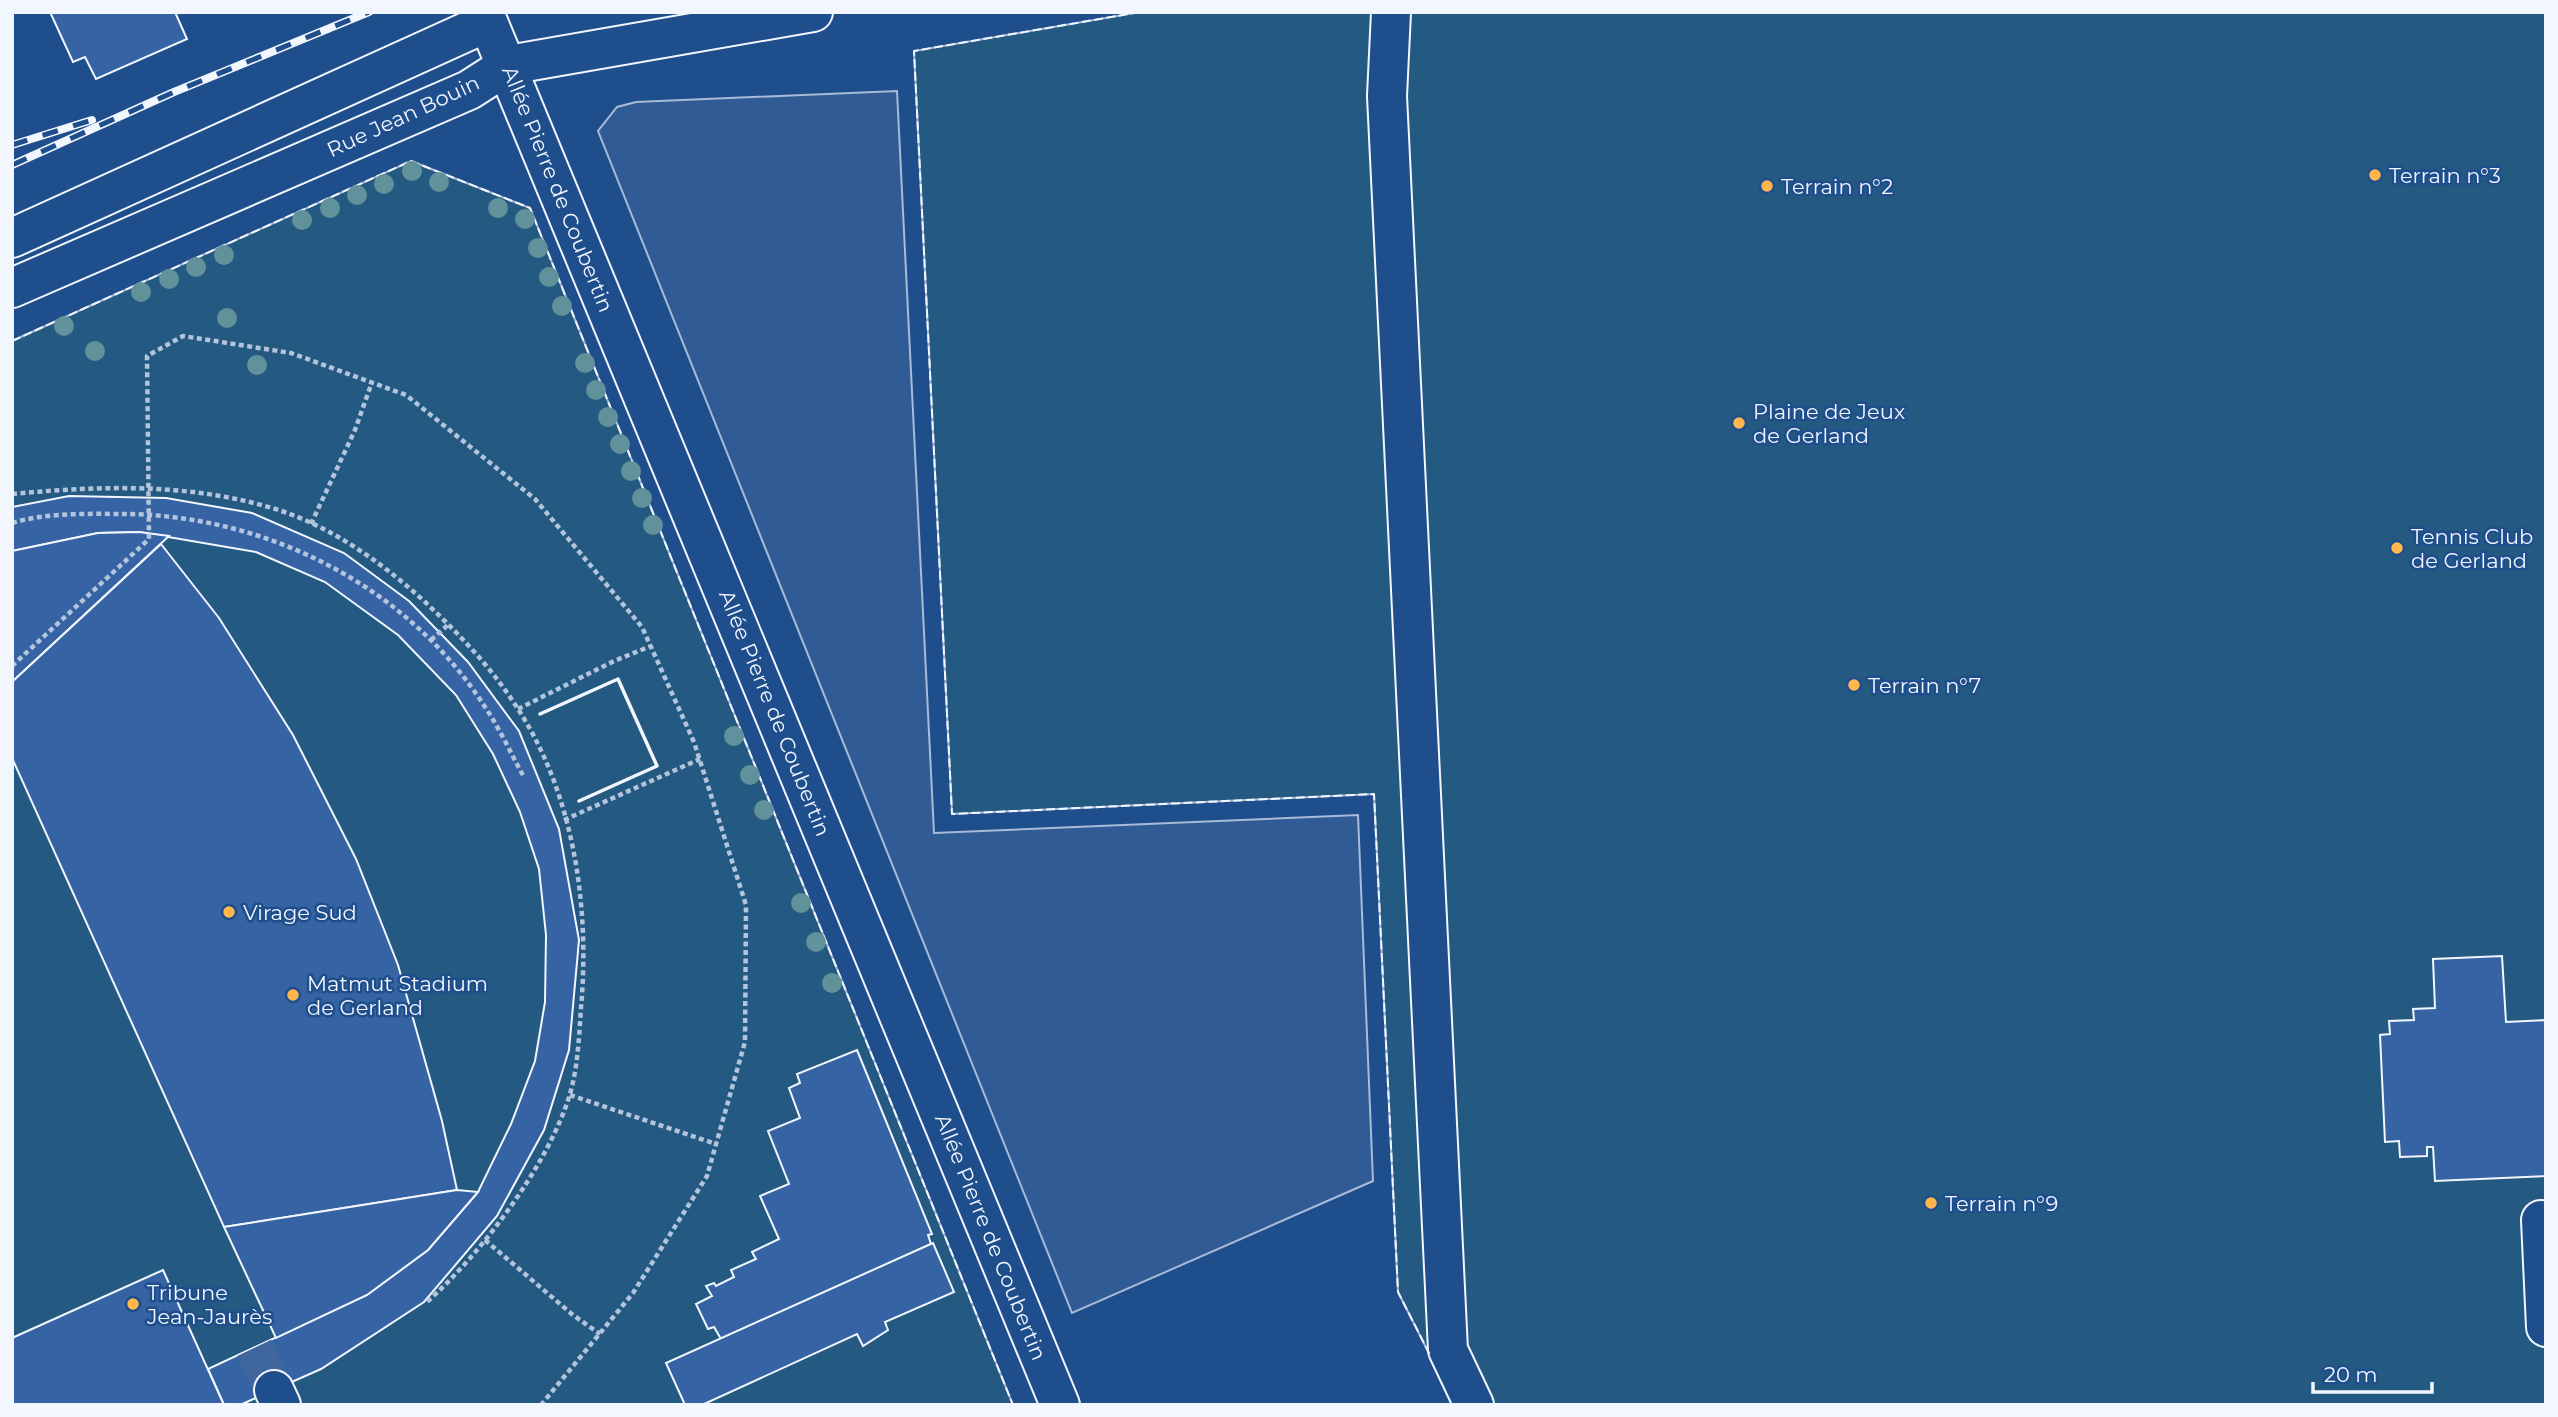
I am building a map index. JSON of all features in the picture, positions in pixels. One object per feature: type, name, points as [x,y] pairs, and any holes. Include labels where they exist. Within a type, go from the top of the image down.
[{"type":"street","name":"Rue Jean Bouin","points":[[12,288],[469,90],[508,65],[813,12]]},
{"type":"street","points":[[1391,12],[1387,96],[1447,1336],[1448,1350],[1474,1405]]},
{"type":"street","name":"Allée Pierre de Coubertin","points":[[12,238],[488,22],[1060,1405]]},
{"type":"street","points":[[2542,1220],[2546,1327]]},
{"type":"path","points":[[12,666],[149,539],[148,356],[183,336],[291,353],[406,395],[535,499],[642,627],[700,759],[746,905],[745,1042],[707,1176],[634,1293],[541,1405]]},
{"type":"path","points":[[311,524],[355,430],[372,382]]},
{"type":"path","points":[[12,494],[98,487],[148,488],[207,494],[267,506],[311,524],[356,547],[384,566],[449,624],[484,662],[518,709],[555,787],[565,820],[583,908],[584,944],[578,1056],[570,1095],[552,1136],[516,1198],[485,1240],[427,1302]]},
{"type":"path","points":[[12,523],[86,514],[149,515],[206,521],[292,547],[371,588],[431,640],[485,706],[524,777]]},
{"type":"path","points":[[431,640],[449,624]]},
{"type":"path","points":[[518,709],[614,661],[651,646]]},
{"type":"path","points":[[565,820],[700,759]]},
{"type":"path","points":[[570,1095],[716,1144]]},
{"type":"path","points":[[485,1240],[573,1315],[600,1334]]},
{"type":"shaded area","name":"Plaine de Jeux de Gerland","points":[[1140,12],[2546,12],[2546,1405],[1455,1405],[1398,1292],[1374,794],[952,814],[914,51]]},
{"type":"shaded area","points":[[897,91],[934,833],[1358,815],[1373,1181],[1072,1313],[598,131],[617,107],[636,102]]},
{"type":"shaded area","points":[[411,161],[530,208],[1013,1405],[12,1405],[12,341]]},
{"type":"building","points":[[50,12],[175,12],[187,39],[96,79],[85,57],[73,62]]},
{"type":"building","points":[[69,496],[166,498],[252,513],[344,553],[409,601],[468,662],[519,731],[559,829],[579,940],[569,1050],[544,1130],[497,1216],[424,1302],[321,1369],[240,1405],[224,1405],[208,1369],[367,1295],[428,1250],[478,1192],[511,1124],[535,1061],[545,1002],[546,935],[539,869],[520,812],[493,754],[456,695],[398,635],[325,582],[256,552],[139,532],[98,533],[12,551],[12,507]]},
{"type":"building","points":[[139,532],[169,536],[12,682],[12,551],[98,533]]},
{"type":"building","name":"Virage Sud","points":[[161,544],[219,618],[293,735],[356,859],[398,965],[442,1121],[457,1190],[224,1227],[12,758],[12,682]]},
{"type":"building","points":[[2502,956],[2506,1022],[2546,1020],[2546,1176],[2435,1181],[2433,1147],[2427,1147],[2427,1156],[2400,1157],[2399,1141],[2385,1142],[2380,1035],[2390,1034],[2389,1021],[2414,1020],[2413,1009],[2435,1008],[2433,959]]},
{"type":"building","points":[[857,1050],[932,1234],[928,1235],[931,1244],[721,1339],[714,1327],[708,1329],[696,1304],[712,1296],[706,1286],[714,1283],[716,1286],[734,1277],[731,1270],[756,1259],[752,1252],[779,1239],[760,1196],[789,1184],[768,1131],[800,1118],[789,1088],[800,1083],[797,1074]]},
{"type":"building","points":[[457,1190],[478,1192],[428,1250],[367,1295],[276,1338],[224,1227]]},
{"type":"building","points":[[933,1243],[954,1292],[885,1322],[888,1330],[863,1346],[857,1334],[702,1405],[685,1405],[666,1363]]},
{"type":"building","name":"Tribune Jean-Jaurès","points":[[163,1270],[224,1405],[12,1405],[12,1338]]},
{"type":"tunnel","points":[[254,1348],[274,1390]]},
{"type":"railway","points":[[12,165],[174,92],[369,12]]},
{"type":"railway","points":[[12,145],[92,120]]},
{"type":"fence","points":[[1140,12],[914,51],[952,814],[1374,794],[1398,1292],[1431,1357]]},
{"type":"fence","points":[[12,341],[411,161],[530,208],[1013,1405]]},
{"type":"wall","points":[[540,714],[618,679],[657,766],[579,801]]},
{"type":"place","name":"Terrain n°3","points":[[2375,175]]},
{"type":"place","name":"Terrain n°2","points":[[1767,186]]},
{"type":"place","name":"Plaine de Jeux de Gerland","points":[[1739,423]]},
{"type":"place","name":"Tennis Club de Gerland","points":[[2397,548]]},
{"type":"place","name":"Terrain n°7","points":[[1854,685]]},
{"type":"place","name":"Virage Sud","points":[[229,912]]},
{"type":"place","name":"Matmut Stadium de Gerland","points":[[293,995]]},
{"type":"place","name":"Terrain n°9","points":[[1931,1203]]},
{"type":"place","name":"Tribune Jean-Jaurès","points":[[133,1304]]}]
